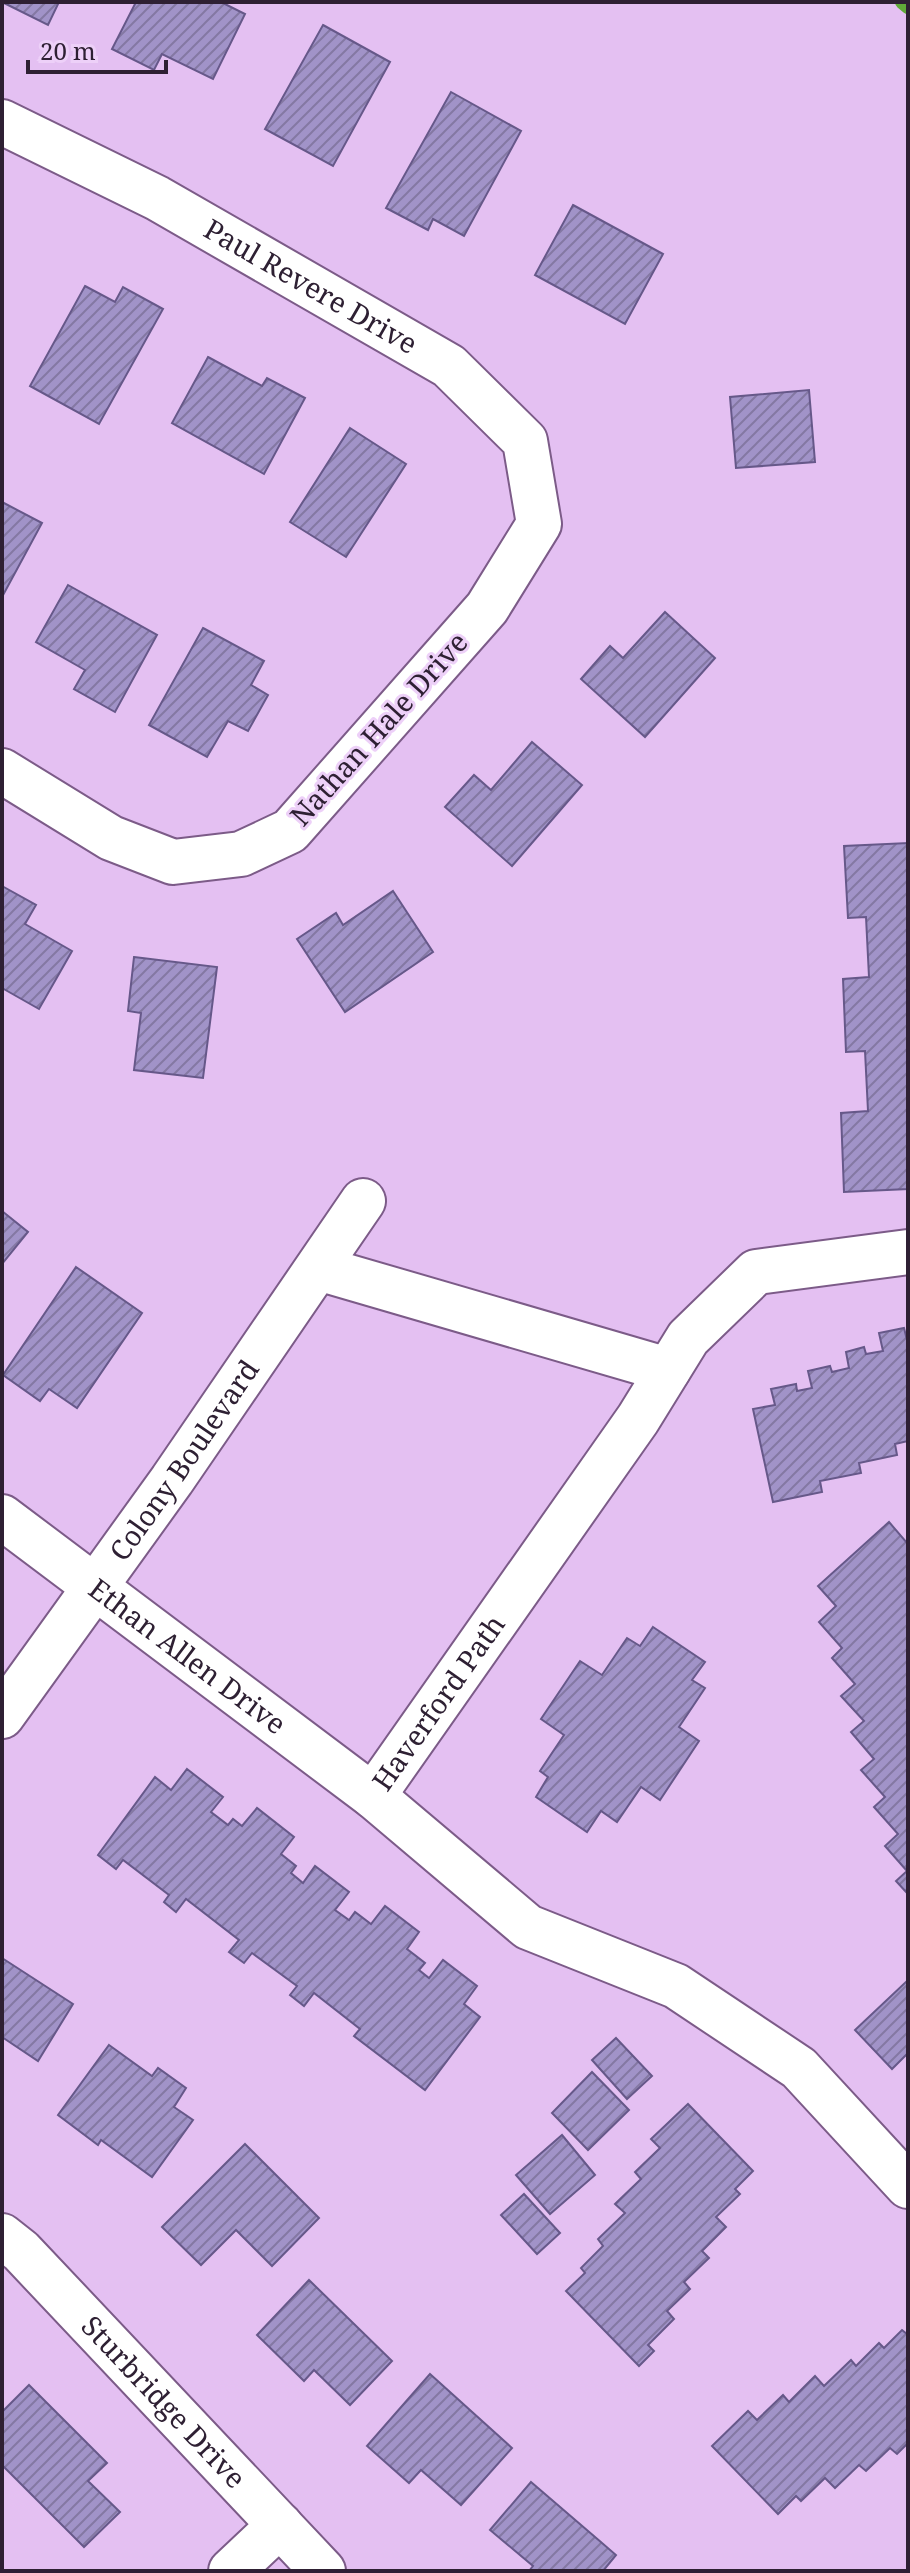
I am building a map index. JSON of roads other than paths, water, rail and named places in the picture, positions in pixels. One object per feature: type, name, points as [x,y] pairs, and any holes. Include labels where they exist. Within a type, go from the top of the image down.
[{"type":"street","name":"Paul Revere Drive","points":[[2,122],[157,198],[449,366],[525,441],[539,524]]},
{"type":"street","name":"Nathan Hale Drive","points":[[2,771],[111,838],[173,862],[241,854],[290,831],[487,608],[539,524]]},
{"type":"street","name":"Colony Boulevard","points":[[2,1716],[172,1480],[363,1201]]},
{"type":"street","name":"Haverford Path","points":[[908,1252],[756,1272],[688,1338],[638,1419],[373,1796],[528,1927],[676,1986],[799,2068],[908,2186]]},
{"type":"street","points":[[318,1268],[668,1370]]},
{"type":"street","name":"Ethan Allen Drive","points":[[2,1517],[373,1796]]},
{"type":"street","name":"Sturbridge Drive","points":[[2,2236],[21,2251],[323,2571]]},
{"type":"street","points":[[231,2571],[280,2525]]},
{"type":"waterway","points":[[902,2],[908,7]]}]
